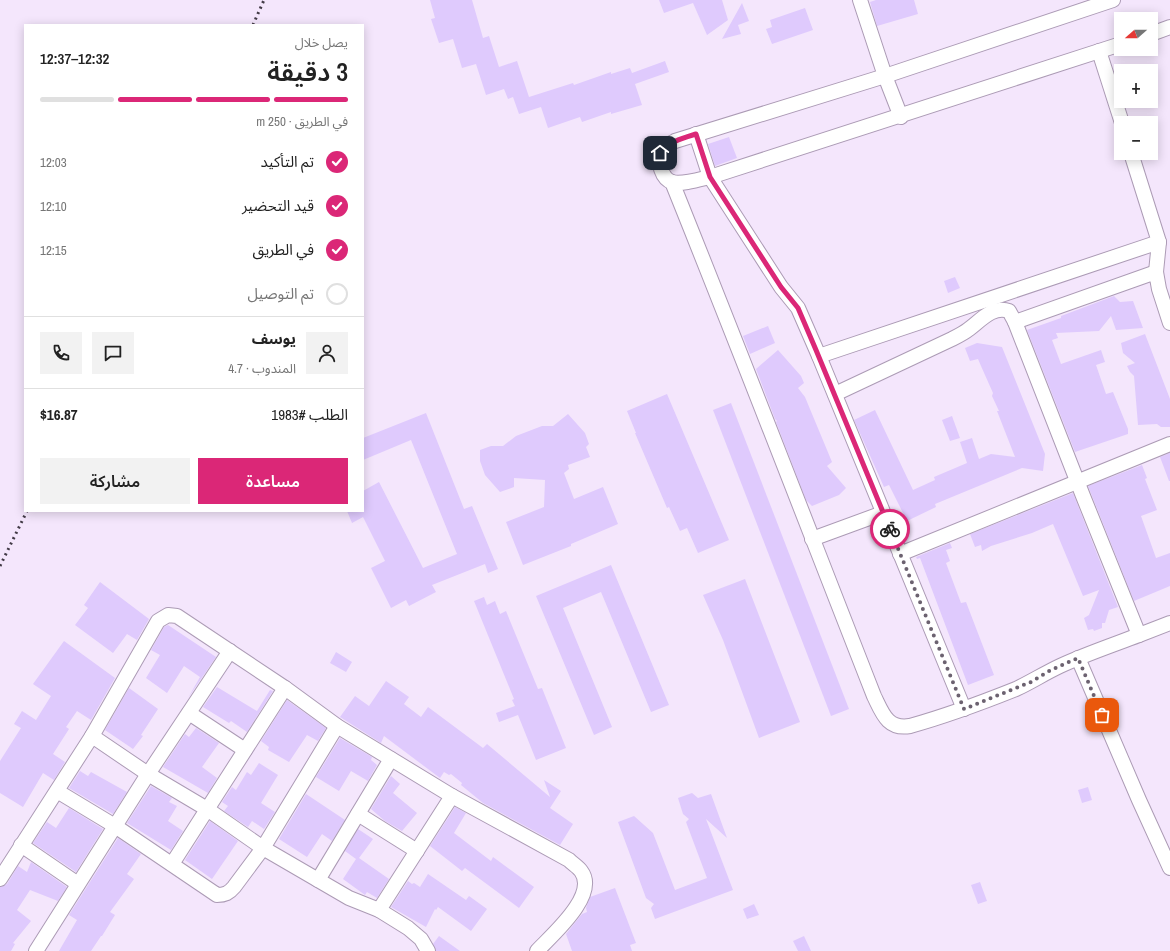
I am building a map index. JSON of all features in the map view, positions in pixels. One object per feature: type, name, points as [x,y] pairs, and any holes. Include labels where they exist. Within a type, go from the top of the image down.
[{"type":"street","points":[[860,0],[885,76],[901,117]]},
{"type":"street","points":[[1113,0],[1090,4],[885,76],[675,141],[664,147],[660,153],[661,170],[665,177],[672,182],[733,331],[812,539],[874,696],[883,715],[890,723],[903,727],[910,726],[964,709],[1031,682],[1051,670],[1078,658],[1170,623]]},
{"type":"street","points":[[1158,31],[1170,27]]},
{"type":"street","points":[[672,182],[692,181],[710,177],[901,117],[924,108],[1114,46]]},
{"type":"street","points":[[1100,51],[1120,116]]},
{"type":"street","points":[[696,134],[710,177],[781,287],[798,308],[835,394],[964,709]]},
{"type":"street","points":[[1133,160],[1162,245],[1156,272],[1159,289],[1170,323]]},
{"type":"street","points":[[819,356],[1162,245]]},
{"type":"street","points":[[1015,322],[1156,272]]},
{"type":"street","points":[[835,394],[966,332],[992,312],[1003,310],[1009,311],[1015,322],[1139,635]]},
{"type":"street","points":[[900,554],[1170,444]]},
{"type":"street","points":[[812,539],[883,513]]},
{"type":"street","points":[[0,879],[92,736],[158,621],[168,615],[177,616],[285,688],[338,726],[452,796],[570,860],[582,871],[585,883],[581,900],[570,917],[537,951]]},
{"type":"street","points":[[36,951],[148,774],[230,651]]},
{"type":"street","points":[[1078,658],[1170,868]]},
{"type":"street","points":[[172,864],[285,688]]},
{"type":"street","points":[[189,713],[245,750]]},
{"type":"street","points":[[57,791],[115,826],[217,895],[222,895],[229,892],[234,887],[263,848],[338,726]]},
{"type":"street","points":[[92,736],[148,774],[207,809],[263,848],[349,898],[379,910],[408,928],[420,939],[428,951]]},
{"type":"street","points":[[318,880],[391,759]]},
{"type":"street","points":[[379,910],[452,796]]},
{"type":"street","points":[[358,814],[417,851]]},
{"type":"street","points":[[21,845],[78,884]]},
{"type":"building","points":[[430,0],[472,0],[483,38],[489,36],[499,67],[517,61],[529,97],[573,83],[574,85],[611,72],[611,74],[630,68],[632,73],[665,61],[669,72],[635,84],[642,105],[611,114],[611,112],[582,122],[580,117],[548,128],[541,107],[519,114],[513,97],[508,99],[504,89],[486,95],[476,64],[462,68],[453,39],[439,43],[431,19],[435,18]]},
{"type":"building","points":[[659,0],[722,0],[728,20],[707,35],[693,3],[664,13]]},
{"type":"building","points":[[876,0],[914,0],[918,14],[877,26],[870,2]]},
{"type":"building","points":[[742,3],[749,21],[738,25],[741,34],[722,39]]},
{"type":"building","points":[[805,8],[813,30],[772,44],[766,29],[772,27],[770,20]]},
{"type":"building","points":[[729,137],[737,158],[715,166],[708,144]]},
{"type":"building","points":[[955,277],[960,288],[948,293],[944,281]]},
{"type":"building","points":[[1114,296],[1120,302],[1133,301],[1143,328],[1116,330],[1111,316],[1099,331],[1056,333],[1058,338],[1052,340],[1061,364],[1101,350],[1105,362],[1096,365],[1106,394],[1113,392],[1128,429],[1128,434],[1075,452],[1027,330]]},
{"type":"building","points":[[768,326],[775,343],[750,354],[743,336]]},
{"type":"building","points":[[1145,334],[1170,399],[1170,427],[1161,427],[1157,424],[1138,425],[1134,376],[1127,366],[1135,363],[1123,353],[1121,343]]},
{"type":"building","points":[[977,343],[1002,347],[1045,454],[1043,471],[1022,468],[935,504],[936,507],[907,521],[889,485],[884,487],[854,420],[875,410],[913,490],[935,480],[934,477],[967,463],[960,442],[972,438],[979,459],[991,454],[1015,457],[997,411],[999,411],[992,396],[993,393],[978,359],[970,361],[965,348]]},
{"type":"building","points":[[778,350],[801,376],[804,383],[798,388],[805,397],[832,462],[827,466],[846,488],[839,495],[812,506],[806,500],[756,369]]},
{"type":"building","points":[[667,394],[729,540],[698,553],[687,528],[680,531],[669,507],[667,508],[627,411]]},
{"type":"building","points":[[731,403],[849,709],[831,716],[713,410]]},
{"type":"building","points":[[426,413],[464,509],[472,506],[498,569],[488,573],[485,564],[432,585],[436,592],[409,606],[406,600],[391,608],[371,568],[385,561],[363,517],[352,523],[347,512],[364,512],[364,490],[379,482],[423,568],[457,554],[411,440],[364,460],[364,438]]},
{"type":"building","points":[[568,414],[585,433],[589,444],[586,447],[590,457],[568,465],[569,469],[564,473],[574,499],[603,487],[618,524],[571,544],[571,546],[523,565],[506,522],[544,507],[545,480],[514,478],[514,487],[500,492],[485,475],[480,461],[480,450],[491,446],[503,446],[516,436],[542,426],[553,426]]},
{"type":"building","points":[[952,416],[960,438],[950,441],[942,420]]},
{"type":"building","points":[[1170,453],[1170,481],[1169,481],[1160,457]]},
{"type":"building","points":[[1142,465],[1147,478],[1145,479],[1157,510],[1141,516],[1156,558],[1170,553],[1170,586],[1134,601],[1088,486]]},
{"type":"building","points":[[1073,493],[1118,607],[1109,610],[1105,623],[1102,623],[1102,628],[1094,631],[1093,629],[1088,630],[1084,618],[1089,615],[1099,590],[1083,596],[1053,524],[1032,533],[991,546],[982,551],[981,545],[975,547],[970,534]]},
{"type":"building","points":[[950,543],[952,548],[946,550],[950,561],[946,563],[961,603],[966,602],[994,675],[968,685],[920,558],[917,559],[916,557]]},
{"type":"building","points":[[611,565],[669,705],[651,712],[601,592],[563,608],[612,727],[594,735],[536,596]]},
{"type":"building","points":[[745,579],[800,722],[759,738],[723,640],[703,595]]},
{"type":"building","points":[[100,582],[149,619],[137,640],[127,634],[113,653],[75,625],[88,608],[84,605]]},
{"type":"building","points":[[484,597],[487,605],[495,601],[500,614],[506,611],[538,689],[542,688],[566,748],[536,760],[518,715],[499,722],[496,713],[515,706],[512,700],[514,699],[474,601]]},
{"type":"building","points":[[168,625],[216,657],[188,698],[200,677],[184,666],[167,693],[146,678],[160,655],[151,650],[164,627]]},
{"type":"building","points":[[64,641],[115,678],[91,720],[77,711],[66,727],[69,729],[53,754],[65,762],[54,780],[43,773],[23,807],[0,793],[0,761],[21,728],[14,724],[22,711],[36,720],[51,696],[33,684]]},
{"type":"building","points":[[336,652],[352,662],[346,672],[330,663]]},
{"type":"building","points":[[386,681],[409,697],[404,704],[421,717],[428,707],[483,748],[487,744],[550,797],[544,780],[561,791],[550,808],[573,824],[560,845],[483,803],[461,785],[462,783],[451,774],[449,775],[444,772],[440,778],[384,736],[381,743],[340,717],[355,696],[369,706]]},
{"type":"building","points":[[217,687],[257,711],[270,690],[273,691],[247,732],[231,721],[229,723],[203,707]]},
{"type":"building","points":[[129,688],[158,709],[141,735],[143,736],[133,749],[105,730]]},
{"type":"building","points":[[287,700],[326,728],[318,741],[307,735],[289,762],[268,750],[269,747],[261,741]]},
{"type":"building","points":[[196,728],[219,743],[202,767],[217,778],[208,793],[163,767],[185,734],[189,737]]},
{"type":"building","points":[[340,738],[372,757],[371,760],[377,765],[368,781],[351,771],[339,791],[316,777]]},
{"type":"building","points":[[259,763],[278,775],[261,803],[275,812],[264,829],[252,821],[248,827],[224,811],[228,806],[222,802],[232,787],[236,790],[247,772],[251,775]]},
{"type":"building","points":[[80,771],[88,776],[91,772],[127,792],[113,814],[69,788]]},
{"type":"building","points":[[391,776],[400,784],[393,793],[417,813],[402,831],[385,821],[371,809]]},
{"type":"building","points":[[151,786],[172,798],[169,802],[177,806],[168,821],[183,831],[171,850],[127,823]]},
{"type":"building","points":[[1088,787],[1092,800],[1082,803],[1078,790]]},
{"type":"building","points":[[692,793],[698,798],[711,794],[727,838],[706,819],[733,890],[655,919],[651,908],[654,904],[646,898],[618,822],[634,816],[653,833],[675,890],[707,878],[686,822],[689,819],[683,814],[678,798]]},
{"type":"building","points":[[306,794],[345,820],[332,841],[322,834],[307,857],[279,839]]},
{"type":"building","points":[[455,807],[466,813],[454,833],[491,861],[493,857],[534,887],[519,908],[465,868],[462,871],[430,846]]},
{"type":"building","points":[[69,808],[103,829],[76,872],[33,843],[47,822],[56,828]]},
{"type":"building","points":[[210,821],[238,841],[212,879],[185,860]]},
{"type":"building","points":[[358,829],[373,839],[359,858],[389,879],[377,898],[367,892],[365,895],[343,879],[356,859],[345,851]]},
{"type":"building","points":[[118,838],[141,854],[127,874],[134,879],[110,912],[115,915],[91,951],[59,951],[77,920],[69,915]]},
{"type":"building","points":[[31,862],[67,887],[58,901],[30,890],[17,910],[31,921],[13,943],[15,944],[11,951],[0,951],[0,887],[7,884],[18,866],[27,872]]},
{"type":"building","points":[[428,874],[466,900],[469,896],[487,909],[471,931],[438,907],[436,910],[435,909],[426,927],[391,907],[408,881],[420,887]]},
{"type":"building","points":[[980,882],[987,901],[978,904],[971,885]]},
{"type":"building","points":[[615,888],[636,943],[630,945],[632,951],[572,951],[566,934],[582,914],[587,912],[586,908],[590,897]]},
{"type":"building","points":[[754,904],[759,915],[747,919],[743,909]]},
{"type":"building","points":[[439,936],[460,951],[436,951],[433,944]]},
{"type":"building","points":[[804,936],[811,951],[798,951],[793,941]]},
{"type":"railway","points":[[253,24],[264,0]]},
{"type":"railway","points":[[0,566],[27,512]]},
{"type":"way so far","points":[[890,529],[964,709],[1031,682],[1051,670],[1078,658],[1102,715]]},
{"type":"route","points":[[660,153],[664,147],[675,141],[696,134],[710,177],[781,287],[798,308],[890,529]]}]
